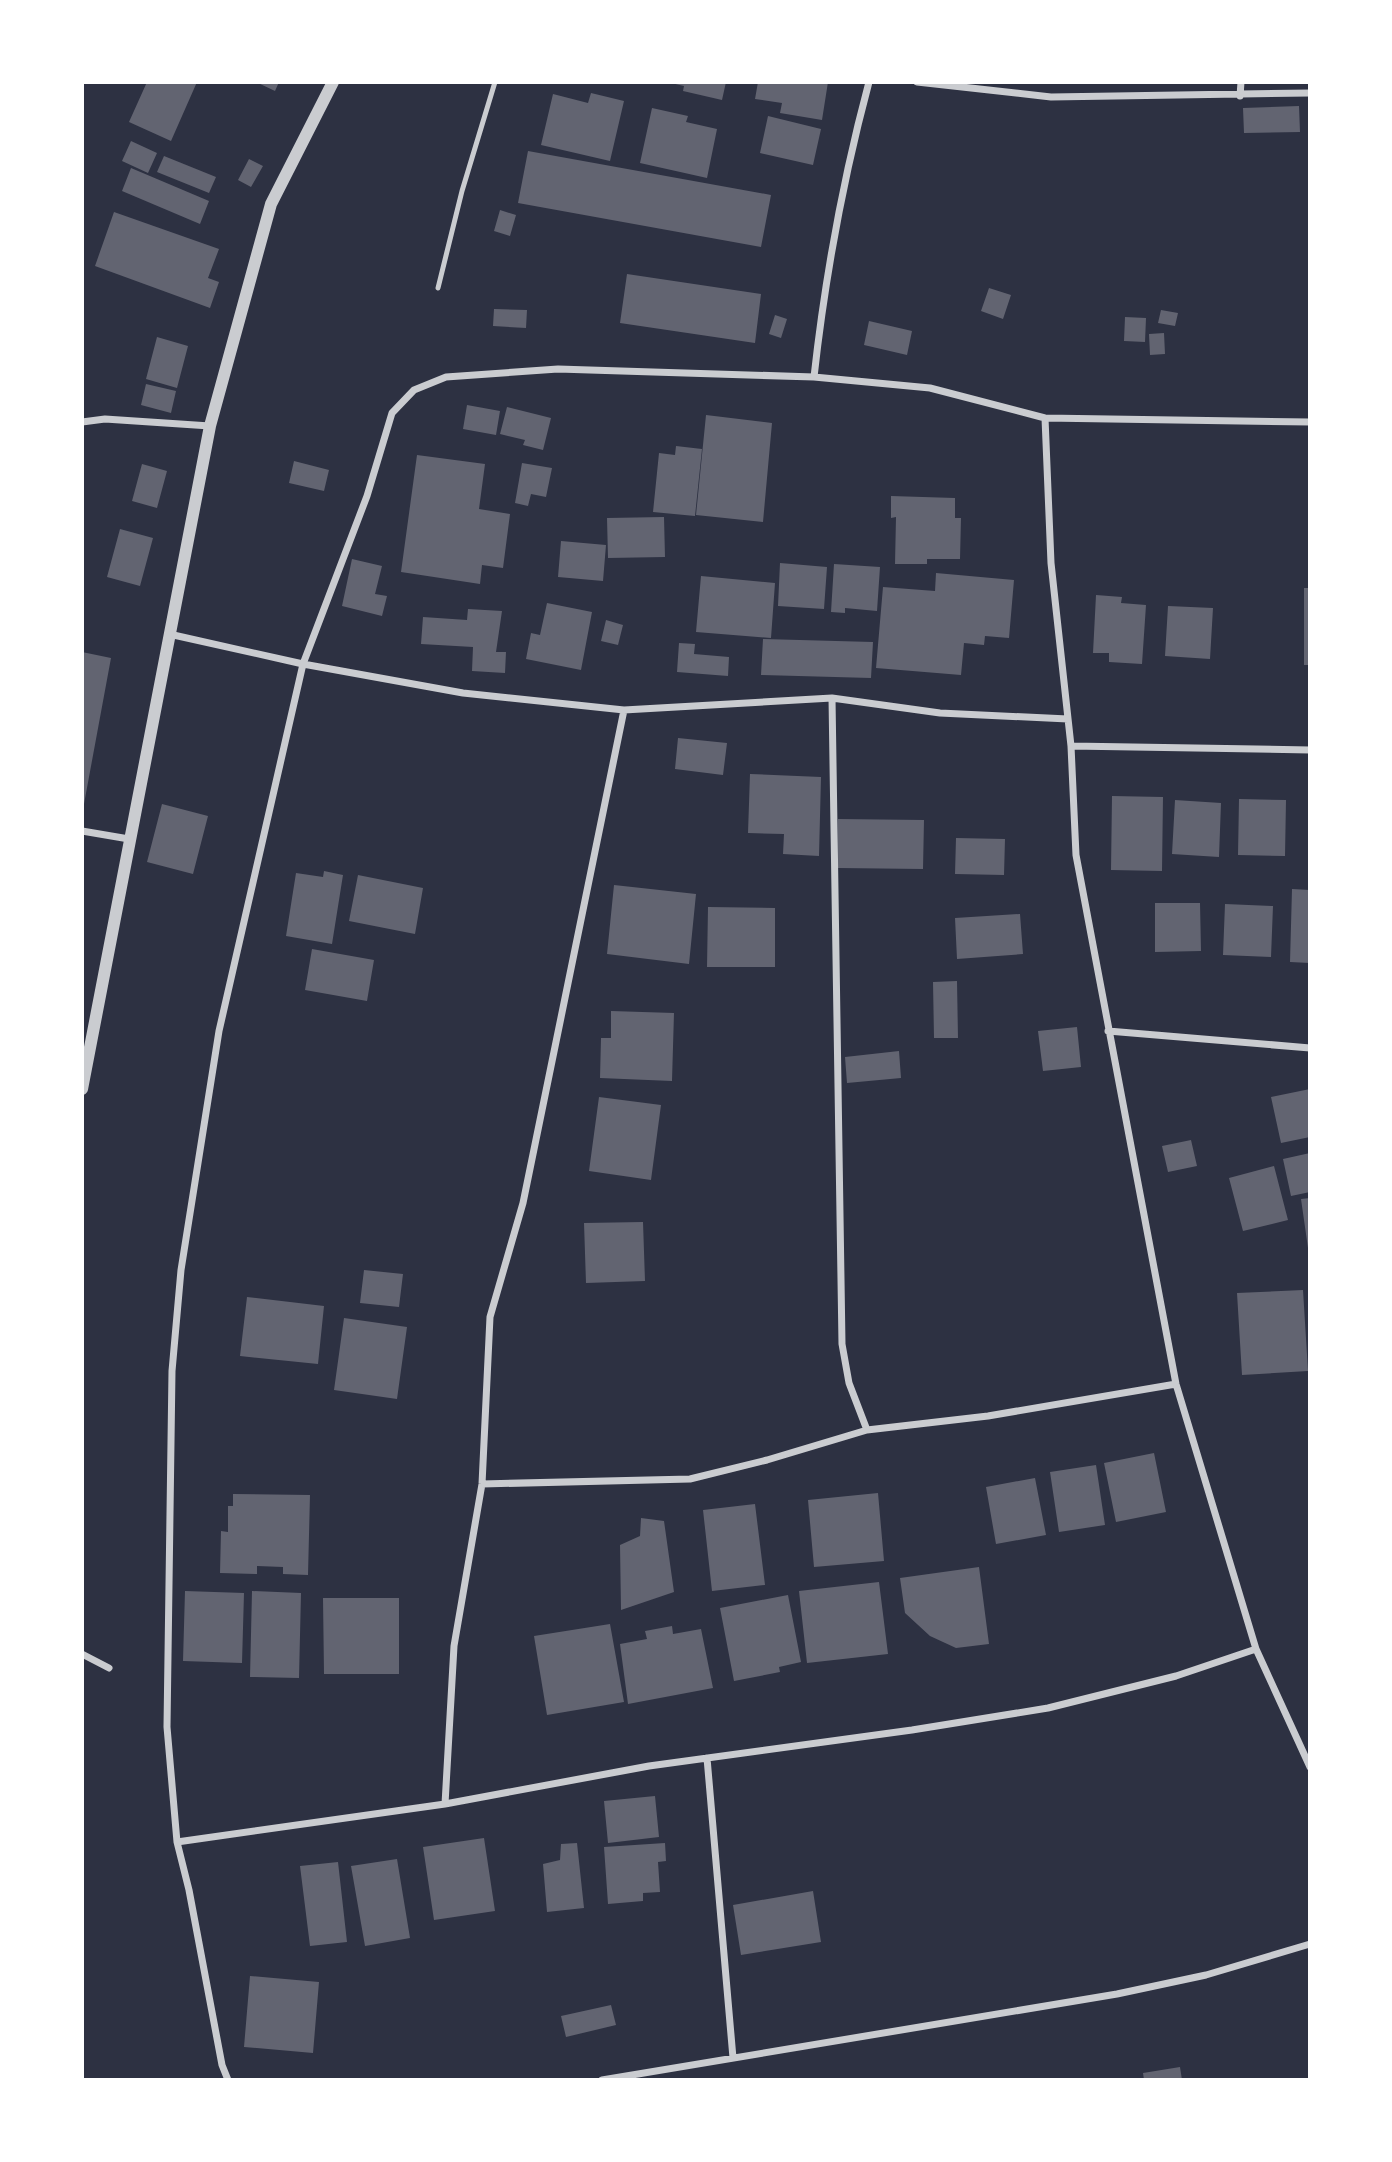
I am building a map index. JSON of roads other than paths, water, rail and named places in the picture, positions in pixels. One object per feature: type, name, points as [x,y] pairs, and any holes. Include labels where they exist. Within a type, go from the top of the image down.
[{"type":"street","points":[[82,1089],[128,839],[210,426],[271,204],[333,82]]},
{"type":"street","points":[[814,377],[826,283],[852,144],[869,82]]},
{"type":"street","points":[[917,82],[1051,97],[1310,93]]},
{"type":"street","points":[[1240,96],[1241,82]]},
{"type":"street","points":[[228,2080],[222,2065],[190,1890],[177,1842],[167,1727],[172,1371],[181,1270],[219,1031],[303,664],[367,496],[392,413],[414,390],[446,377],[558,369],[814,377],[930,388],[1045,418],[1310,422]]},
{"type":"street","points":[[1045,418],[1051,563],[1071,746],[1076,855],[1176,1384],[1256,1649],[1310,1767]]},
{"type":"street","points":[[82,422],[105,419],[210,426]]},
{"type":"street","points":[[169,634],[303,664],[463,693],[624,710],[832,698],[940,713],[1068,719]]},
{"type":"street","points":[[832,698],[842,1344],[849,1383],[867,1430]]},
{"type":"street","points":[[445,1804],[454,1646],[482,1484],[490,1317],[523,1203],[624,710]]},
{"type":"street","points":[[1071,746],[1310,750]]},
{"type":"street","points":[[82,831],[128,839]]},
{"type":"street","points":[[1108,1031],[1310,1048]]},
{"type":"street","points":[[482,1484],[690,1479],[767,1460],[867,1430],[988,1416],[1176,1384]]},
{"type":"street","points":[[177,1842],[445,1804],[707,1758],[1048,1708],[1176,1676],[1256,1649]]},
{"type":"street","points":[[82,1654],[109,1668]]},
{"type":"street","points":[[707,1758],[717,1907],[733,2057]]},
{"type":"street","points":[[602,2080],[1117,1994],[1206,1975],[1310,1944]]},
{"type":"lane","points":[[438,288],[462,191],[495,82]]}]
